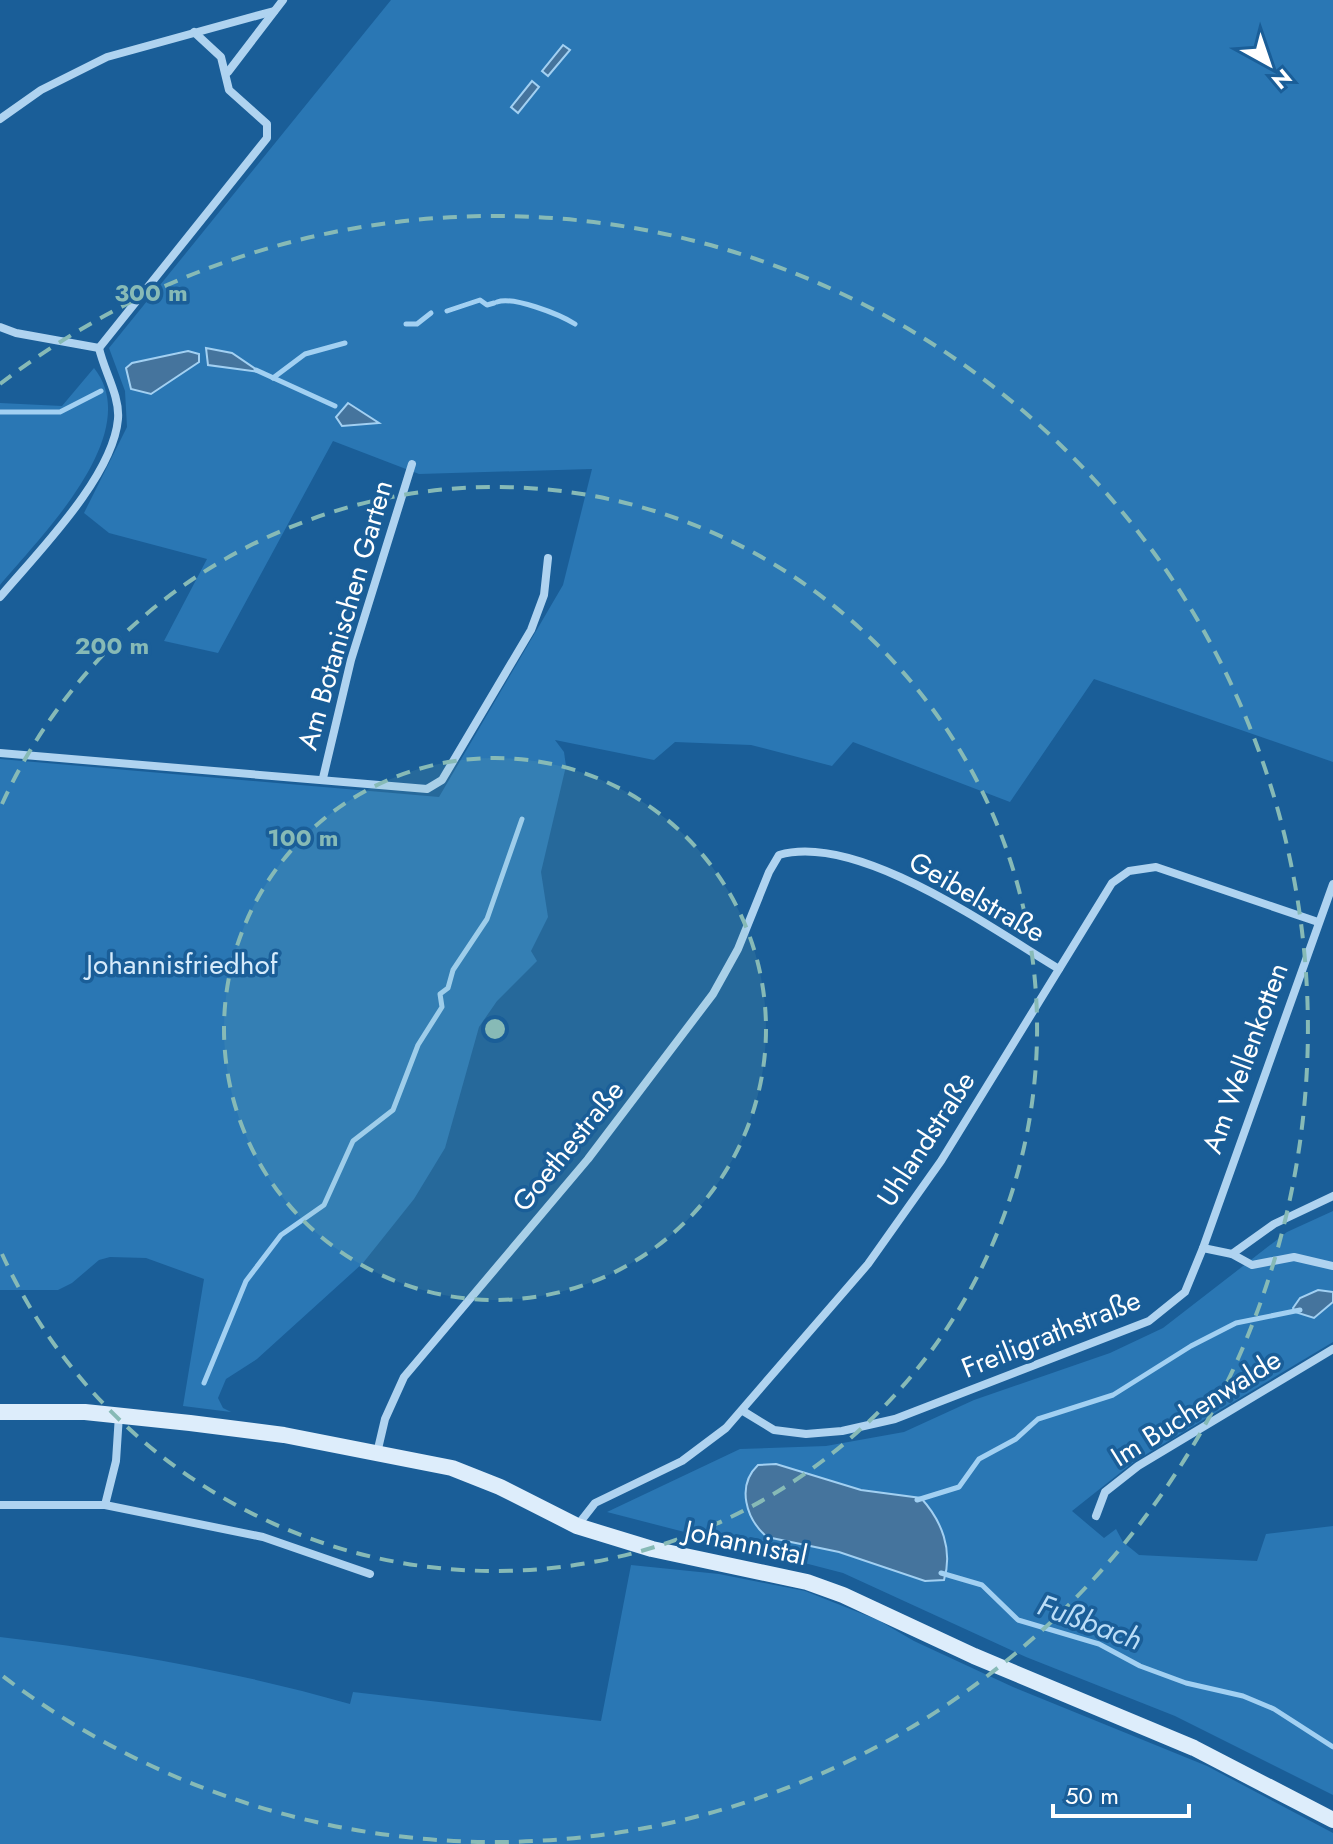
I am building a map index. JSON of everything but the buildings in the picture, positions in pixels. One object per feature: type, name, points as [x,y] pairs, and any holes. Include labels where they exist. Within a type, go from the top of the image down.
[{"type":"main road","name":"Johannistal","points":[[0,1412],[119,1415],[284,1435],[476,1476],[577,1526],[652,1549],[807,1582],[843,1595],[974,1656],[1194,1748],[1333,1820]]},
{"type":"street","points":[[227,74],[236,57],[283,0]]},
{"type":"street","points":[[0,119],[41,90],[88,65],[139,46],[274,11]]},
{"type":"street","points":[[99,348],[267,138],[267,124],[229,90],[227,74],[216,50],[194,32]]},
{"type":"street","points":[[0,327],[16,333],[99,348]]},
{"type":"street","points":[[0,597],[78,503],[110,445],[118,417],[99,348]]},
{"type":"street","name":"Am Botanischen Garten","points":[[323,778],[351,660],[412,464]]},
{"type":"street","name":"Am Botanischen Garten","points":[[0,753],[427,789],[442,780],[531,630],[544,595],[548,558]]},
{"type":"street","name":"Geibelstraße","points":[[779,855],[794,851],[824,853],[886,871],[924,887],[1059,969]]},
{"type":"street","name":"Goethestraße","points":[[377,1453],[385,1419],[404,1377],[588,1159],[713,994],[738,949],[779,855]]},
{"type":"street","name":"Uhlandstraße","points":[[577,1526],[595,1503],[682,1461],[707,1445],[743,1411],[868,1264],[906,1213],[1112,883],[1129,871],[1156,867],[1318,922]]},
{"type":"street","name":"Am Wellenkotten","points":[[1203,1248],[1333,884]]},
{"type":"street","points":[[1232,1254],[1274,1224],[1333,1196]]},
{"type":"street","points":[[1203,1248],[1232,1254],[1252,1265],[1294,1257],[1333,1266]]},
{"type":"street","name":"Freiligrathstraße","points":[[743,1411],[774,1430],[806,1434],[842,1431],[895,1419],[1149,1321],[1185,1292],[1203,1248]]},
{"type":"street","name":"Im Buchenwalde","points":[[1096,1516],[1105,1492],[1138,1466],[1333,1349]]},
{"type":"street","points":[[105,1505],[116,1461],[119,1415]]},
{"type":"street","points":[[0,1505],[105,1505],[263,1537],[370,1574]]},
{"type":"green space","name":"Johannisfriedhof","points":[[391,0],[1333,0],[1333,762],[1094,679],[1010,802],[853,742],[832,766],[751,745],[675,742],[654,760],[555,740],[564,752],[566,766],[541,872],[548,917],[531,951],[537,961],[497,1001],[479,1027],[445,1148],[414,1199],[363,1263],[257,1359],[226,1379],[218,1398],[223,1408],[231,1412],[183,1406],[204,1279],[146,1258],[110,1257],[99,1260],[72,1283],[58,1290],[0,1290],[0,759],[439,797],[563,585],[592,469],[419,474],[333,441],[218,653],[164,641],[207,559],[109,533],[84,513],[127,427],[125,391],[109,348]]},
{"type":"green space","points":[[94,368],[107,394],[107,423],[98,453],[61,512],[0,585],[0,403],[62,406]]},
{"type":"green space","points":[[1333,1211],[1333,1342],[1135,1461],[1072,1511],[1104,1538],[1116,1529],[1123,1542],[1139,1555],[1257,1561],[1266,1534],[1333,1526],[1333,1795],[1175,1716],[1026,1657],[843,1573],[607,1512],[740,1449],[826,1446],[904,1432],[974,1400],[1110,1353],[1163,1328],[1287,1232]]},
{"type":"green space","points":[[631,1565],[719,1574],[805,1591],[878,1620],[914,1641],[1013,1687],[1207,1766],[1333,1833],[1333,1844],[0,1844],[0,1637],[176,1663],[350,1704],[353,1692],[601,1721]]},
{"type":"shaded area","points":[[563,45],[570,50],[548,76],[542,71]]},
{"type":"shaded area","points":[[532,81],[539,87],[518,113],[511,107]]},
{"type":"shaded area","points":[[206,348],[232,353],[260,372],[208,365]]},
{"type":"shaded area","points":[[188,351],[199,354],[199,362],[151,394],[131,389],[126,368],[132,363]]},
{"type":"shaded area","points":[[348,403],[379,423],[342,426],[336,417]]},
{"type":"shaded area","points":[[1318,1290],[1333,1292],[1333,1302],[1314,1318],[1295,1312],[1293,1308],[1300,1298]]},
{"type":"shaded area","points":[[776,1464],[861,1490],[921,1498],[935,1516],[944,1536],[947,1558],[944,1580],[925,1581],[839,1552],[767,1537],[749,1512],[747,1483],[758,1465]]},
{"type":"waterway","points":[[447,311],[480,300],[487,305],[494,303]]},
{"type":"waterway","points":[[497,302],[524,304],[575,324]]},
{"type":"waterway","points":[[406,324],[417,324],[431,313]]},
{"type":"waterway","points":[[273,378],[305,354],[345,343]]},
{"type":"waterway","points":[[256,370],[335,406]]},
{"type":"waterway","points":[[0,412],[60,412],[101,391]]},
{"type":"waterway","points":[[204,1383],[246,1281],[281,1235],[324,1205],[353,1141],[393,1110],[418,1045],[442,1007],[440,994],[448,988],[453,970],[487,919],[522,819]]},
{"type":"waterway","points":[[917,1500],[959,1487],[979,1459],[1016,1439],[1038,1419],[1113,1395],[1191,1346],[1236,1323],[1300,1310]]},
{"type":"waterway","name":"Fußbach","points":[[941,1573],[982,1585],[1018,1620],[1099,1644],[1140,1666],[1186,1683],[1243,1696],[1274,1709],[1333,1747]]}]
